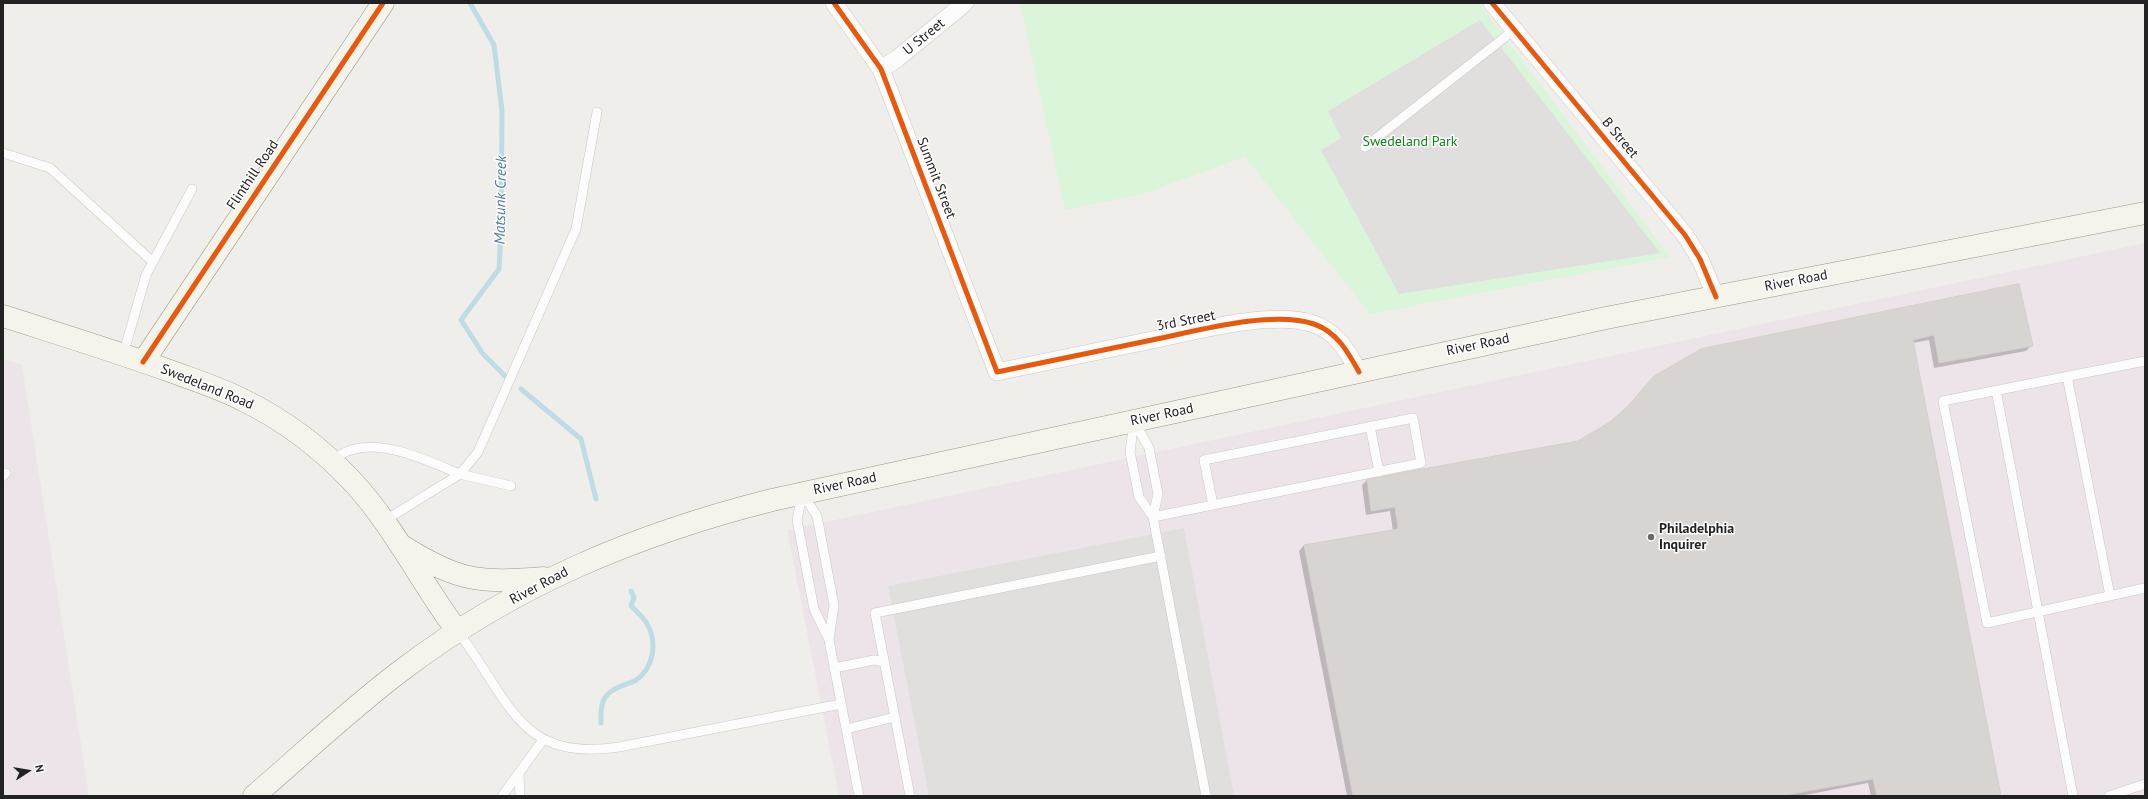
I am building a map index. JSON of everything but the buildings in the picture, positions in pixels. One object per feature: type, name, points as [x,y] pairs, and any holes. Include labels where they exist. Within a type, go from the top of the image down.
[{"type":"main road","name":"Flinthill Road","points":[[144,362],[383,3]]},
{"type":"main road","name":"River Road","points":[[254,796],[376,690],[458,632],[553,577],[588,560],[660,532],[735,509],[802,493],[1606,318],[2145,213]]},
{"type":"main road","name":"Swedeland Road","points":[[3,316],[144,362],[243,400],[287,426],[331,460],[368,500],[384,521],[458,632]]},
{"type":"main road","points":[[399,544],[442,570],[471,578],[504,581],[553,577]]},
{"type":"street","name":"Summit Street","points":[[834,3],[881,69],[997,372]]},
{"type":"street","name":"U Street","points":[[881,69],[898,58],[965,3]]},
{"type":"street","name":"B Street","points":[[1492,3],[1685,235],[1700,260],[1716,297]]},
{"type":"street","name":"3rd Street","points":[[997,372],[1215,328],[1266,320],[1301,321],[1325,329],[1341,343],[1359,372]]},
{"type":"lane","points":[[1365,147],[1514,30]]},
{"type":"lane","points":[[384,521],[460,474],[478,452],[576,229],[598,112]]},
{"type":"lane","points":[[3,153],[50,168],[152,262]]},
{"type":"lane","points":[[123,355],[146,274],[192,189]]},
{"type":"lane","points":[[2145,362],[1943,401],[1987,623],[2145,588]]},
{"type":"lane","points":[[2067,376],[2110,596]]},
{"type":"lane","points":[[1996,390],[2073,796]]},
{"type":"lane","points":[[1153,517],[1422,464],[1413,418],[1204,460],[1213,505]]},
{"type":"lane","points":[[1134,421],[1130,452],[1139,498],[1153,517]]},
{"type":"lane","points":[[1134,421],[1149,448],[1158,494],[1153,517],[1206,796]]},
{"type":"lane","points":[[1370,426],[1380,472]]},
{"type":"lane","points":[[331,460],[351,450],[365,448],[400,450],[460,474],[511,486]]},
{"type":"lane","points":[[802,493],[797,520],[814,609],[829,640],[859,796]]},
{"type":"lane","points":[[802,493],[817,516],[834,605],[829,640]]},
{"type":"lane","points":[[910,796],[875,613],[1161,556]]},
{"type":"lane","points":[[458,632],[476,655],[521,723],[543,740],[571,749],[603,750],[841,704]]},
{"type":"lane","points":[[834,668],[874,660],[884,662]]},
{"type":"lane","points":[[846,728],[895,717]]},
{"type":"lane","points":[[502,796],[543,740]]},
{"type":"lane","points":[[519,773],[520,796]]},
{"type":"lane","points":[[2109,796],[2145,784]]},
{"type":"shaded area","points":[[1480,20],[1660,253],[1399,294],[1321,150],[1341,138],[1328,111]]},
{"type":"shaded area","points":[[2145,243],[2145,796],[839,796],[787,530]]},
{"type":"shaded area","points":[[3,359],[22,365],[89,796],[3,796]]},
{"type":"shaded area","points":[[1184,528],[1234,796],[929,796],[888,586]]},
{"type":"green space","name":"Swedeland Park","points":[[1020,3],[1479,3],[1670,257],[1370,314],[1245,157],[1142,194],[1065,210]]},
{"type":"waterway","name":"Matsunk Creek","points":[[470,3],[494,45],[502,111],[501,232],[499,269],[461,320],[483,354],[505,376]]},
{"type":"waterway","name":"Matsunk Creek","points":[[521,389],[581,439],[596,499]]},
{"type":"waterway","name":"Matsunk Creek","points":[[601,723],[602,707],[605,697],[614,689],[636,680],[642,675],[647,669],[652,654],[653,646],[650,629],[646,622],[631,606],[634,597],[631,591]]},
{"type":"cycle path","points":[[143,362],[383,3]]},
{"type":"cycle path","points":[[834,3],[881,69],[997,372],[1212,327],[1234,323],[1277,319],[1297,320],[1314,324],[1329,332],[1346,350],[1359,372]]},
{"type":"cycle path","points":[[1492,3],[1685,235],[1700,259],[1716,297]]},
{"type":"place","name":"Philadelphia Inquirer","points":[[1651,537]]}]
